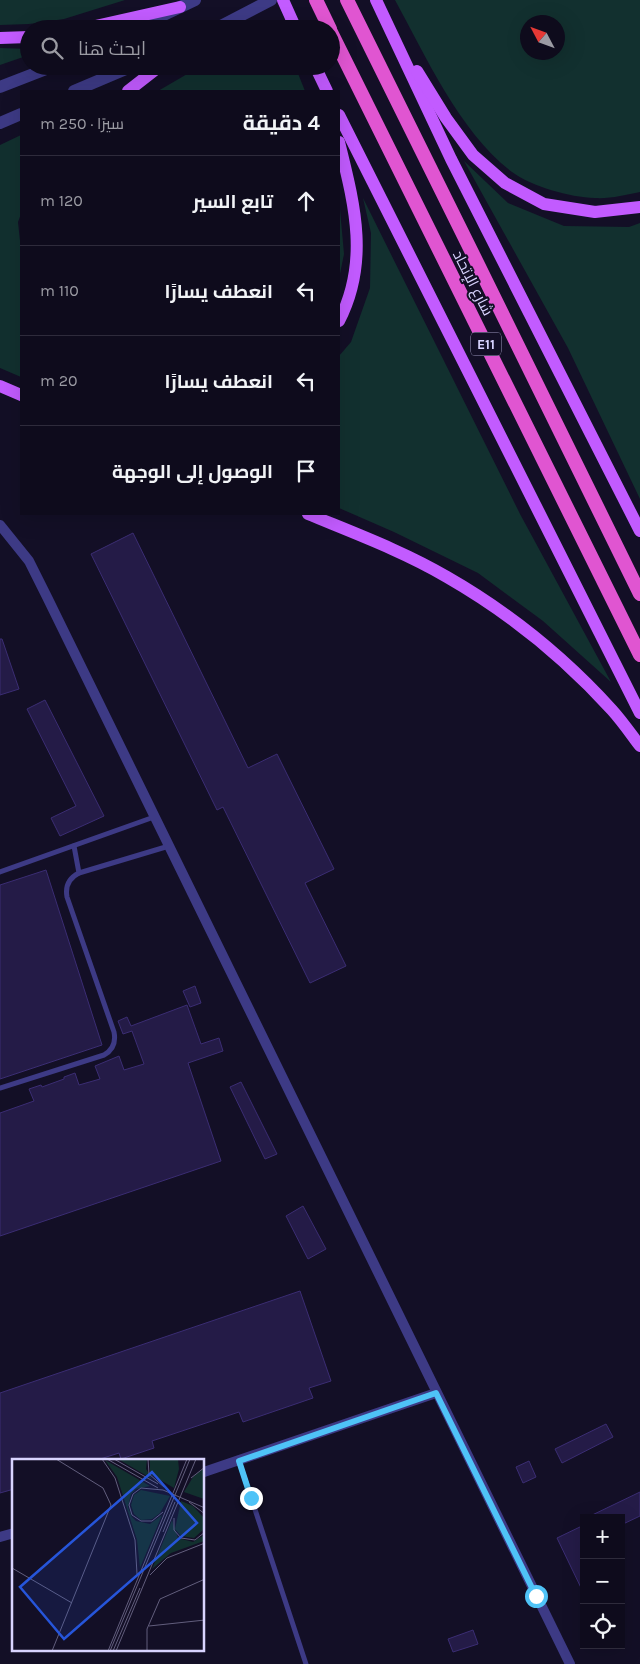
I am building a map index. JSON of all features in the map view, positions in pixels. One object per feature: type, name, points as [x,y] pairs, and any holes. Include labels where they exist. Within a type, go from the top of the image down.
[{"type":"highway","name":"شارع الإتحاد","points":[[316,0],[326,20]]},
{"type":"highway","name":"شارع الإتحاد","points":[[347,0],[640,594]]},
{"type":"highway","name":"شارع الإتحاد","points":[[340,48],[640,655]]},
{"type":"main road","points":[[283,0],[292,20]]},
{"type":"main road","points":[[377,0],[446,118],[473,155],[505,183],[544,204],[594,212],[640,207]]},
{"type":"main road","points":[[377,0],[451,159],[640,531]]},
{"type":"main road","points":[[122,20],[180,7]]},
{"type":"main road","points":[[0,38],[20,37]]},
{"type":"main road","points":[[129,90],[148,75]]},
{"type":"main road","points":[[314,75],[320,90]]},
{"type":"main road","points":[[319,75],[327,90]]},
{"type":"main road","points":[[340,117],[640,713]]},
{"type":"main road","points":[[340,146],[354,200],[358,255],[348,304],[340,318]]},
{"type":"main road","points":[[0,386],[20,395]]},
{"type":"main road","points":[[310,515],[376,542],[446,576],[508,616],[561,658],[613,710],[640,746]]},
{"type":"street","points":[[153,20],[195,0]]},
{"type":"street","points":[[231,20],[271,0]]},
{"type":"street","points":[[0,87],[31,75]]},
{"type":"street","points":[[76,90],[112,75]]},
{"type":"street","points":[[0,123],[20,114]]},
{"type":"street","points":[[0,525],[29,561],[570,1664]]},
{"type":"street","points":[[205,1472],[436,1393]]},
{"type":"lane","points":[[0,872],[155,816]]},
{"type":"lane","points":[[74,846],[79,873]]},
{"type":"lane","points":[[0,1088],[104,1055],[114,1045],[114,1032],[67,897],[68,882],[79,873],[169,846]]},
{"type":"lane","points":[[239,1461],[306,1664]]},
{"type":"green space","points":[[0,0],[125,0],[64,19],[20,20],[20,24],[0,25]]},
{"type":"green space","points":[[395,0],[640,0],[640,192],[606,198],[574,196],[541,187],[512,172],[476,137],[432,69]]},
{"type":"green space","points":[[0,48],[20,49],[20,58],[0,65]]},
{"type":"green space","points":[[186,75],[299,75],[305,90],[160,90]]},
{"type":"green space","points":[[20,135],[20,217],[18,222],[20,241],[20,377],[0,368],[0,145]]},
{"type":"green space","points":[[464,161],[508,203],[564,226],[629,227],[640,223],[640,499],[568,348]]},
{"type":"green space","points":[[363,198],[520,514],[611,682],[543,621],[478,573],[394,532],[340,508],[340,355],[351,342],[370,288],[371,233]]},
{"type":"green space","points":[[340,209],[344,254],[340,274]]},
{"type":"building","points":[[133,533],[248,768],[277,754],[334,869],[305,883],[346,966],[310,983],[223,807],[217,810],[91,554]]},
{"type":"building","points":[[0,639],[2,639],[19,689],[0,695]]},
{"type":"building","points":[[45,700],[104,816],[60,836],[51,818],[76,806],[27,709]]},
{"type":"building","points":[[46,870],[102,1045],[0,1079],[0,885]]},
{"type":"building","points":[[195,986],[201,1003],[190,1007],[183,991]]},
{"type":"building","points":[[187,1005],[201,1044],[219,1038],[223,1051],[188,1063],[221,1161],[0,1236],[0,1113],[34,1101],[29,1089],[41,1085],[42,1087],[75,1073],[79,1085],[100,1079],[95,1066],[119,1056],[124,1070],[144,1064],[132,1031],[123,1034],[118,1021],[127,1017],[131,1026]]},
{"type":"building","points":[[241,1082],[277,1154],[265,1159],[230,1087]]},
{"type":"building","points":[[303,1206],[326,1249],[308,1259],[286,1216]]},
{"type":"building","points":[[300,1291],[331,1381],[309,1388],[313,1398],[243,1422],[239,1412],[152,1441],[154,1448],[121,1459],[119,1453],[100,1459],[12,1459],[12,1490],[0,1493],[0,1393]]},
{"type":"building","points":[[606,1424],[613,1437],[562,1463],[555,1449]]},
{"type":"building","points":[[529,1461],[536,1477],[523,1483],[516,1467]]},
{"type":"building","points":[[640,1492],[640,1516],[625,1523],[625,1514],[594,1514]]},
{"type":"building","points":[[580,1527],[580,1586],[557,1538]]},
{"type":"building","points":[[473,1630],[478,1644],[453,1652],[448,1639]]},
{"type":"route","points":[[251,1498],[239,1461],[436,1393],[536,1596]]}]
